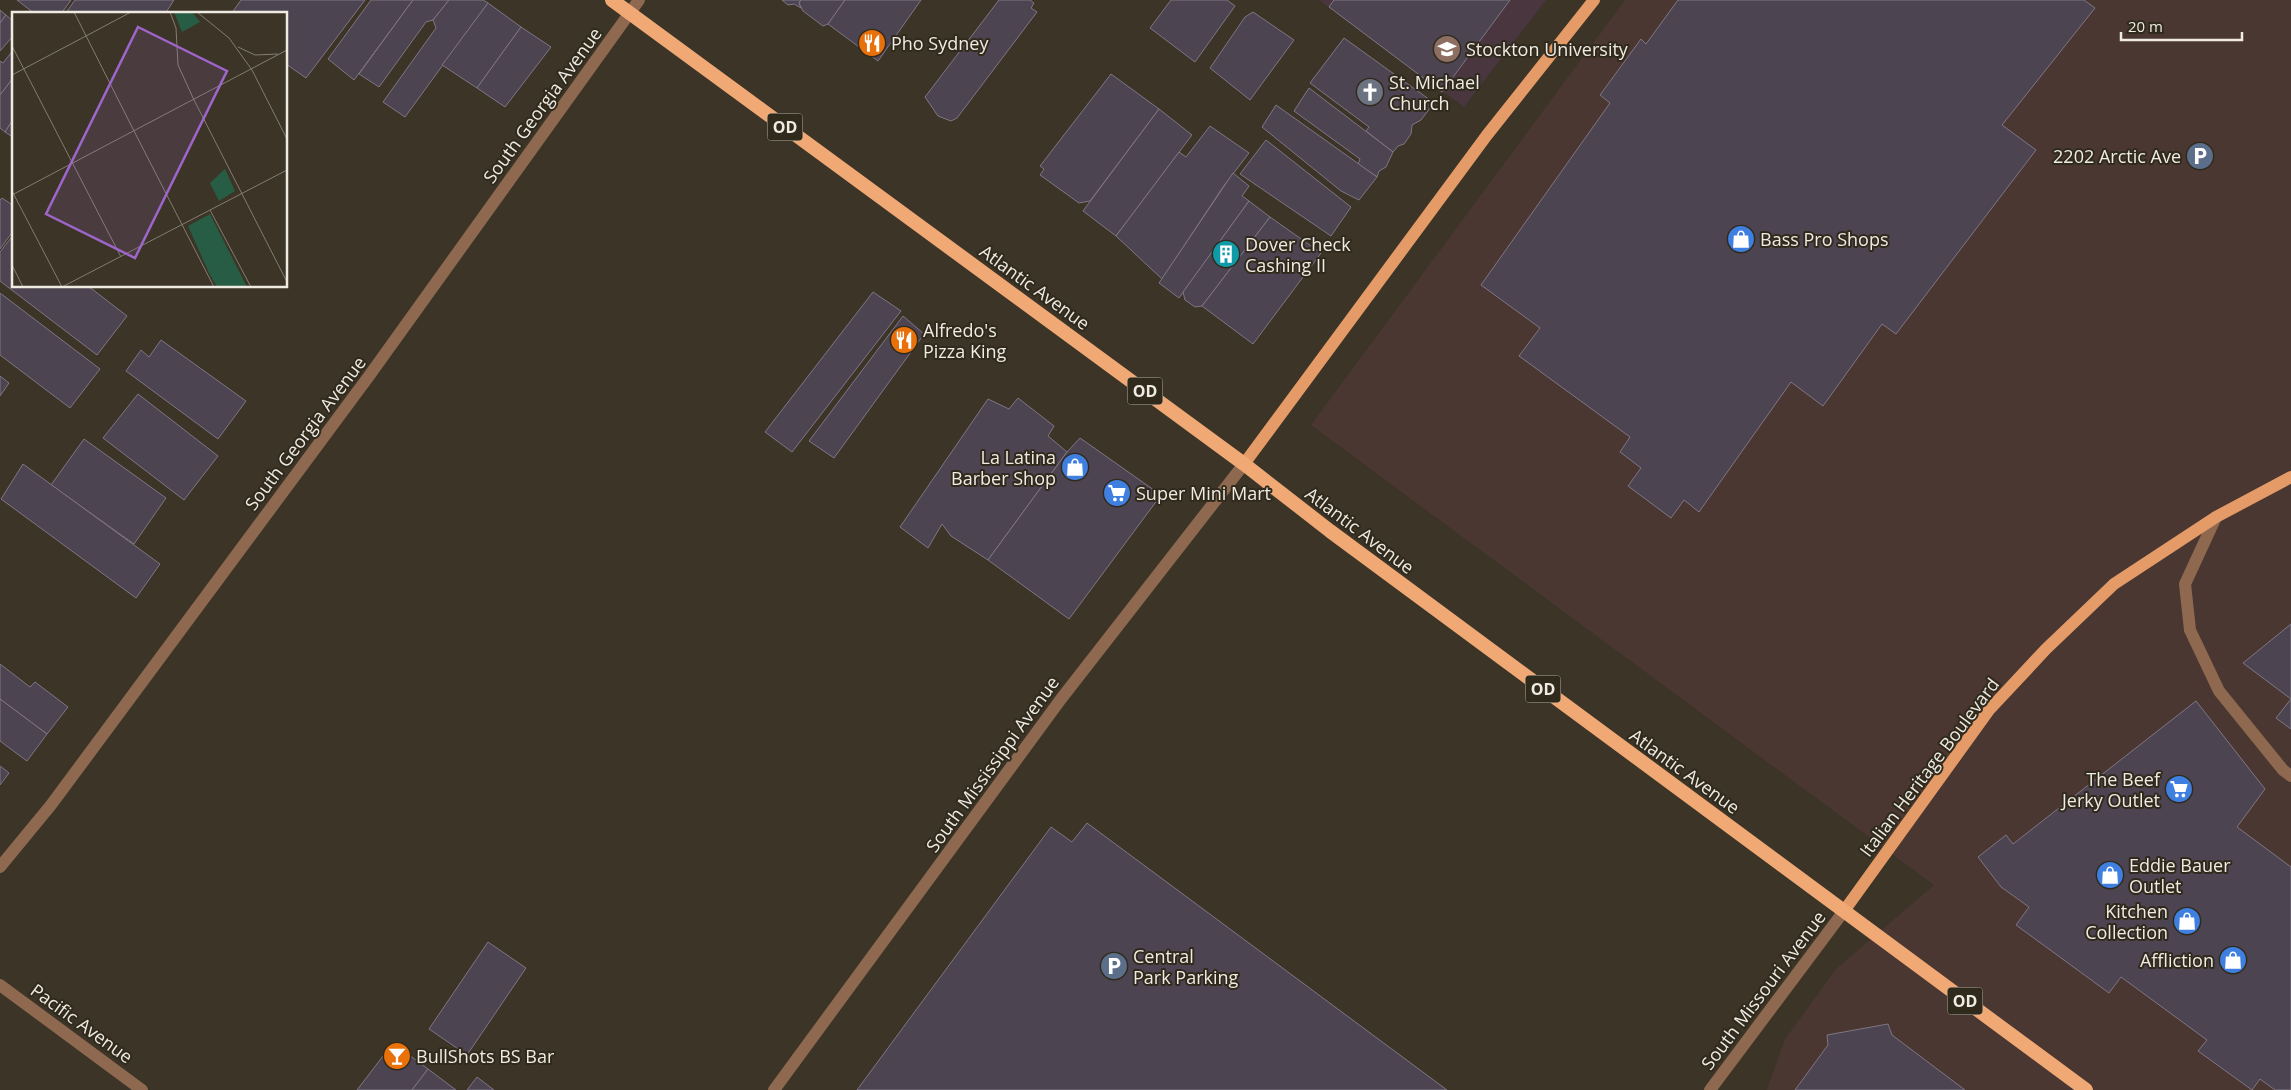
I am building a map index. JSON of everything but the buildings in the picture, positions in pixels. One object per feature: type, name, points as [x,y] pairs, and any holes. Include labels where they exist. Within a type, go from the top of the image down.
[{"type":"highway","name":"Atlantic Avenue","points":[[612,0],[1244,464],[1330,531],[2086,1090]]},
{"type":"main road","points":[[1244,464],[1487,135],[1594,0]]},
{"type":"main road","name":"Italian Heritage Boulevard","points":[[1844,911],[1989,710],[2046,649],[2114,584],[2216,517],[2291,477]]},
{"type":"street","name":"South Georgia Avenue","points":[[0,867],[51,805],[369,376],[639,0]]},
{"type":"street","name":"South Mississippi Avenue","points":[[774,1090],[1061,700],[1244,464]]},
{"type":"street","points":[[2216,517],[2185,584],[2190,630],[2218,691],[2283,770],[2291,776]]},
{"type":"street","name":"South Missouri Avenue","points":[[1710,1090],[1844,911]]},
{"type":"street","name":"Pacific Avenue","points":[[0,985],[142,1090]]},
{"type":"shaded area","name":"Stockton University","points":[[1319,0],[1546,0],[1464,107]]},
{"type":"shaded area","points":[[1625,0],[2291,0],[2291,1090],[1767,1090],[1785,1039],[1836,969],[1934,885],[1311,425]]},
{"type":"place","name":"Pho Sydney","points":[[872,43]]},
{"type":"place","name":"Stockton University","points":[[1447,49]]},
{"type":"place","name":"St. Michael Church","points":[[1370,92]]},
{"type":"place","name":"2202 Arctic Ave","points":[[2200,156]]},
{"type":"place","name":"Bass Pro Shops","points":[[1741,239]]},
{"type":"place","name":"Dover Check Cashing II","points":[[1226,254]]},
{"type":"place","name":"Alfredo's Pizza King","points":[[904,340]]},
{"type":"place","name":"La Latina Barber Shop","points":[[1075,467]]},
{"type":"place","name":"Super Mini Mart","points":[[1117,493]]},
{"type":"place","name":"The Beef Jerky Outlet","points":[[2179,789]]},
{"type":"place","name":"Eddie Bauer Outlet","points":[[2110,875]]},
{"type":"place","name":"Kitchen Collection","points":[[2187,921]]},
{"type":"place","name":"Affliction","points":[[2233,960]]},
{"type":"place","name":"Central Park Parking","points":[[1114,966]]},
{"type":"place","name":"BullShots BS Bar","points":[[397,1056]]}]
